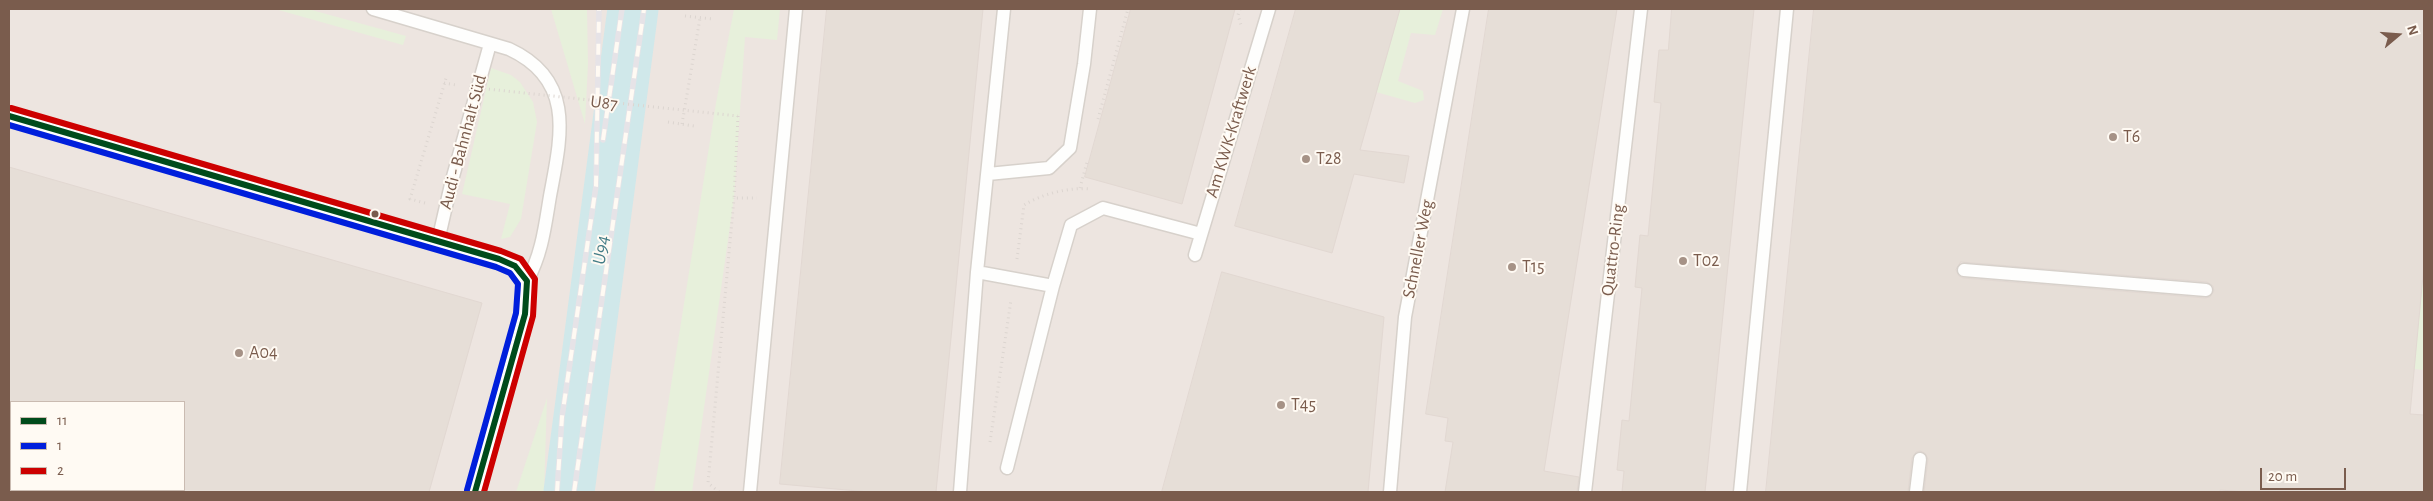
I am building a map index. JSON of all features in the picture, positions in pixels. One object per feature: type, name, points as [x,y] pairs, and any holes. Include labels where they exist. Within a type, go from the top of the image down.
[{"type":"lane","points":[[373,9],[509,49],[526,57],[540,71],[551,87],[558,106],[561,125],[560,144],[540,251],[527,280],[525,314],[475,492]]},
{"type":"lane","points":[[750,492],[796,9]]},
{"type":"lane","points":[[960,492],[977,272],[1004,9]]},
{"type":"lane","points":[[988,174],[1049,168],[1070,148],[1084,64],[1090,9]]},
{"type":"lane","name":"Am KWK-Kraftwerk","points":[[1195,255],[1269,9]]},
{"type":"lane","name":"Schneller Weg","points":[[1390,492],[1406,317],[1463,9]]},
{"type":"lane","name":"Quattro-Ring","points":[[1585,492],[1641,9]]},
{"type":"lane","points":[[1740,492],[1787,9]]},
{"type":"lane","name":"Audi - Bahnhalt Süd","points":[[438,241],[452,180],[490,44]]},
{"type":"lane","points":[[9,116],[499,259],[516,266],[527,280]]},
{"type":"lane","points":[[1007,468],[1053,286],[1071,225],[1103,208],[1201,234]]},
{"type":"lane","points":[[1964,270],[2206,290]]},
{"type":"lane","points":[[977,272],[1053,286]]},
{"type":"lane","points":[[1916,492],[1920,459]]},
{"type":"path","points":[[1098,122],[1128,9]]},
{"type":"path","points":[[1238,15],[1240,9]]},
{"type":"path","points":[[684,16],[713,19]]},
{"type":"path","points":[[682,123],[700,18]]},
{"type":"path","points":[[428,204],[410,199],[447,75]]},
{"type":"path","name":"U87","points":[[469,87],[684,112],[738,116],[734,191]]},
{"type":"path","points":[[668,122],[694,126]]},
{"type":"path","points":[[1080,188],[1088,160]]},
{"type":"path","points":[[719,492],[708,483],[734,198]]},
{"type":"shaded area","points":[[9,9],[2424,9],[2424,492],[9,492]]},
{"type":"green space","points":[[275,9],[308,9],[406,36],[403,45]]},
{"type":"green space","points":[[551,9],[587,9],[588,64],[585,124]]},
{"type":"green space","points":[[734,9],[780,9],[777,40],[745,37],[734,198],[692,492],[654,492],[716,103]]},
{"type":"green space","points":[[1400,9],[1443,9],[1435,35],[1411,33],[1398,81],[1423,91],[1424,100],[1415,103],[1376,92]]},
{"type":"green space","points":[[491,68],[511,75],[520,82],[533,102],[537,122],[521,219],[510,237],[501,239],[510,204],[462,194]]},
{"type":"green space","points":[[2424,265],[2424,370],[2414,369]]},
{"type":"green space","points":[[547,398],[544,492],[516,492]]},
{"type":"building","points":[[827,9],[983,9],[936,492],[869,492],[780,484]]},
{"type":"building","points":[[1131,9],[1235,9],[1182,204],[1085,177]]},
{"type":"building","name":"T28","points":[[1296,9],[1400,9],[1360,150],[1409,156],[1404,183],[1354,174],[1332,253],[1235,226]]},
{"type":"building","name":"T15","points":[[1489,9],[1617,9],[1544,471],[1579,477],[1577,492],[1445,492],[1453,442],[1445,441],[1448,418],[1426,414]]},
{"type":"building","name":"T02","points":[[1672,9],[1754,9],[1705,492],[1622,492],[1624,471],[1617,470],[1622,420],[1629,421],[1642,288],[1635,287],[1640,235],[1648,236],[1661,103],[1654,102],[1659,50],[1668,50]]},
{"type":"building","name":"T6","points":[[1814,9],[2424,9],[2424,265],[2410,414],[2424,415],[2424,492],[2244,492],[2220,490],[2220,492],[1924,492],[1928,459],[1925,453],[1920,451],[1916,452],[1912,458],[1908,492],[1766,492]],"holes":[[[1961,262],[2207,282],[2213,286],[2214,291],[2210,297],[2205,298],[1963,278],[1959,276],[1956,270]]]},
{"type":"building","name":"A04","points":[[9,167],[482,303],[429,492],[184,492],[185,401],[9,402]]},
{"type":"building","name":"T45","points":[[1222,272],[1384,317],[1368,492],[1162,492]]},
{"type":"waterway","name":"U94","points":[[569,492],[633,9]]},
{"type":"railway","points":[[557,492],[562,417],[596,186],[599,9]]},
{"type":"railway","points":[[603,140],[622,9]]},
{"type":"railway","points":[[574,492],[644,9]]},
{"type":"transit line","name":"2","points":[[11,108],[501,251],[521,259],[535,279],[533,316],[484,492]]},
{"type":"transit line","name":"11","points":[[9,116],[499,259],[515,266],[527,281],[525,314],[475,492]]},
{"type":"transit line","name":"1","points":[[9,125],[496,267],[510,273],[518,284],[516,313],[467,490]]},
{"type":"place","name":"T6","points":[[2113,137]]},
{"type":"place","name":"T28","points":[[1306,159]]},
{"type":"place","name":"T02","points":[[1683,261]]},
{"type":"place","name":"T15","points":[[1512,267]]},
{"type":"place","name":"A04","points":[[239,353]]},
{"type":"place","name":"T45","points":[[1281,405]]}]
